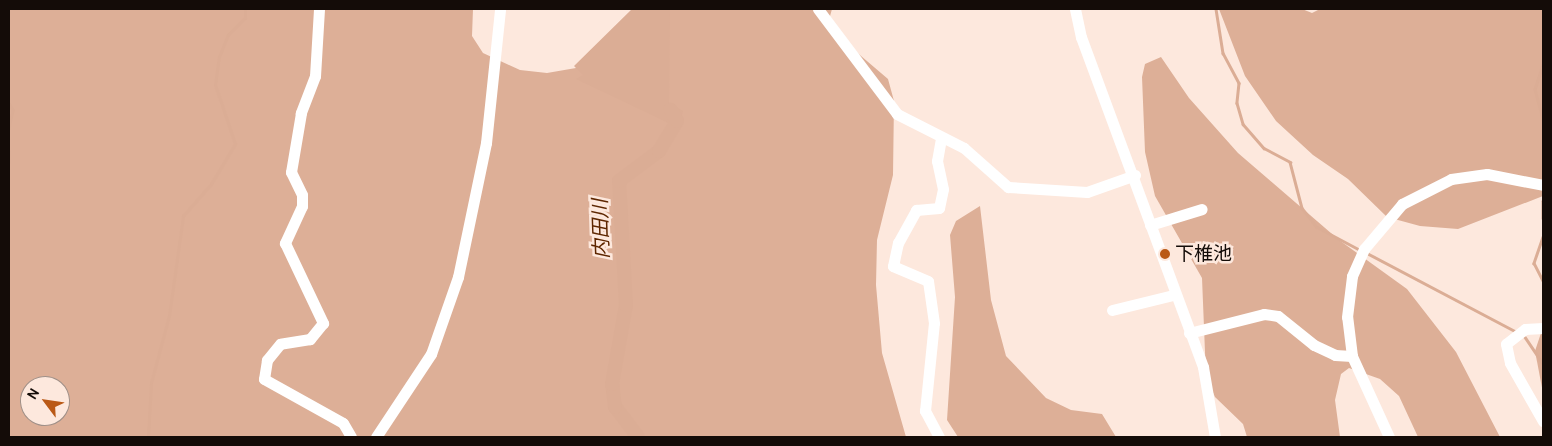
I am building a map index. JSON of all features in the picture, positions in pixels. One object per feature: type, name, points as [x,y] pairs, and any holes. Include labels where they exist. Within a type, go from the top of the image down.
[{"type":"street","points":[[319,9],[316,76],[301,113],[291,172],[302,195],[302,206],[286,243],[323,323],[310,338],[280,344],[267,360],[264,379],[343,424],[351,437]]},
{"type":"street","points":[[376,437],[431,354],[456,285],[486,143],[500,9]]},
{"type":"street","points":[[818,9],[897,114],[964,148],[1008,187],[1087,192],[1135,176]]},
{"type":"street","points":[[1075,9],[1081,37],[1135,176],[1173,294],[1203,367],[1215,437]]},
{"type":"street","points":[[939,437],[925,411],[934,323],[928,281],[893,266],[898,243],[911,207],[939,208],[943,189],[937,161],[941,138]]},
{"type":"street","points":[[1389,437],[1352,356],[1347,317],[1352,276],[1381,225],[1425,190],[1464,176],[1513,176],[1543,184]]},
{"type":"street","points":[[1150,225],[1202,209]]},
{"type":"street","points":[[1112,310],[1173,294]]},
{"type":"street","points":[[1189,333],[1271,315],[1284,319],[1314,345],[1335,355],[1352,356]]},
{"type":"street","points":[[1543,328],[1519,332],[1506,344],[1506,354],[1543,421]]},
{"type":"shaded area","points":[[9,9],[473,9],[472,36],[483,53],[520,70],[547,73],[599,64],[638,9],[832,9],[827,27],[888,79],[894,101],[893,175],[877,240],[876,285],[882,353],[906,437],[9,437]]},
{"type":"shaded area","points":[[632,9],[670,9],[669,103],[683,111],[679,128],[576,79],[583,75],[574,66]]},
{"type":"shaded area","points":[[1219,9],[1302,9],[1312,13],[1320,9],[1543,9],[1543,196],[1458,229],[1420,226],[1387,217],[1348,179],[1313,155],[1276,121],[1245,76]]},
{"type":"shaded area","points":[[1161,57],[1189,98],[1238,153],[1339,240],[1407,289],[1456,352],[1500,437],[1418,437],[1399,396],[1380,379],[1349,368],[1341,374],[1335,400],[1340,437],[1247,437],[1243,424],[1215,397],[1206,377],[1202,278],[1155,196],[1145,152],[1142,77],[1145,64]]},
{"type":"shaded area","points":[[980,206],[991,300],[1006,356],[1046,398],[1071,410],[1102,414],[1116,437],[958,437],[947,420],[955,297],[950,235],[956,221]]},
{"type":"shaded area","points":[[1543,327],[1543,393],[1535,351]]},
{"type":"waterway","points":[[148,437],[151,383],[169,316],[183,216],[211,184],[235,144],[215,85],[219,57],[228,35],[245,18],[245,9]]},
{"type":"waterway","points":[[1216,9],[1223,53],[1239,83],[1237,103],[1243,124],[1264,148],[1290,162],[1302,208],[1317,227],[1360,250]]},
{"type":"waterway","points":[[1543,65],[1535,89],[1543,119]]},
{"type":"waterway","points":[[9,103],[13,110],[9,129]]},
{"type":"waterway","name":"内田川","points":[[638,437],[615,407],[612,384],[626,305],[619,181],[659,151],[677,121],[671,110]]},
{"type":"waterway","points":[[9,151],[9,162]]},
{"type":"waterway","points":[[1543,201],[1543,218]]},
{"type":"waterway","points":[[1543,237],[1534,263],[1543,281]]},
{"type":"waterway","points":[[1365,252],[1515,331]]},
{"type":"waterway","points":[[1523,334],[1543,364]]},
{"type":"place","name":"下椎池","points":[[1165,254]]}]
